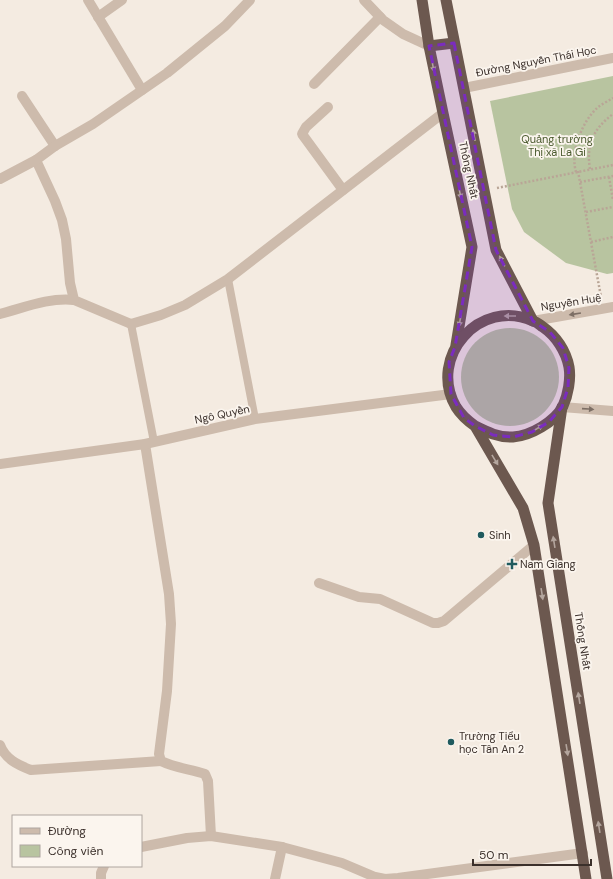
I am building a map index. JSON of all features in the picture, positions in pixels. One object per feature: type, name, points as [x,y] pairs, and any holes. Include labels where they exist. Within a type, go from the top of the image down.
[{"type":"highway","name":"Thống Nhất","points":[[422,0],[429,46],[472,247],[455,347]]},
{"type":"highway","name":"Thống Nhất","points":[[446,0],[496,250],[533,321]]},
{"type":"highway","points":[[429,46],[454,43]]},
{"type":"highway","points":[[498,316],[516,316],[533,321],[550,332],[563,348],[569,368],[568,388],[562,407],[549,422],[532,432],[513,437],[493,435],[475,426],[464,418],[456,407],[451,394],[448,378],[449,362],[455,347],[466,332],[481,322],[498,316]]},
{"type":"highway","name":"Thống Nhất","points":[[562,407],[548,503],[607,879]]},
{"type":"highway","points":[[475,426],[523,508],[534,545],[586,879]]},
{"type":"street","points":[[88,0],[142,90]]},
{"type":"street","points":[[98,17],[122,0]]},
{"type":"street","points":[[0,179],[36,160],[55,146],[93,124],[167,73],[225,26],[250,0]]},
{"type":"street","points":[[364,0],[380,17],[403,34],[429,46]]},
{"type":"street","points":[[314,84],[380,17]]},
{"type":"street","name":"Đường Nguyễn Thái Học","points":[[464,88],[613,58]]},
{"type":"street","points":[[22,96],[55,146]]},
{"type":"street","points":[[328,107],[306,127],[302,134],[343,190]]},
{"type":"street","points":[[0,314],[52,300],[65,299],[74,300],[131,324],[161,315],[185,305],[228,279],[443,113]]},
{"type":"street","points":[[36,160],[62,220],[66,239],[70,283],[74,300]]},
{"type":"street","name":"Nguyễn Huệ","points":[[533,321],[608,308]]},
{"type":"street","name":"Ngô Quyền","points":[[0,464],[150,443],[255,419],[451,394]]},
{"type":"street","points":[[562,407],[613,410]]},
{"type":"street","points":[[150,443],[169,594],[171,624],[167,691],[159,754],[161,761]]},
{"type":"street","points":[[319,583],[359,597],[374,597],[380,599],[433,623],[438,623],[444,621],[534,545]]},
{"type":"street","points":[[0,745],[12,762],[31,770],[161,761],[170,766],[205,774],[208,781],[211,836]]},
{"type":"street","points":[[142,847],[187,838],[211,836],[282,847],[342,863],[375,878],[385,879],[583,853]]},
{"type":"street","points":[[275,879],[282,847]]},
{"type":"street","points":[[102,879],[101,873],[104,867]]},
{"type":"lane","points":[[228,279],[255,419]]},
{"type":"lane","points":[[131,324],[150,443]]},
{"type":"path","points":[[608,308],[591,242],[580,182],[575,167],[576,146],[583,125],[597,108],[613,98]]},
{"type":"path","points":[[590,169],[588,156],[592,138],[603,122],[613,114]]},
{"type":"path","points":[[484,190],[613,164]]},
{"type":"path","points":[[580,182],[613,176]]},
{"type":"path","points":[[609,177],[613,200]]},
{"type":"path","points":[[586,212],[613,207]]},
{"type":"path","points":[[591,242],[613,237]]},
{"type":"highlighted area","points":[[454,43],[496,250],[533,321],[550,332],[563,348],[569,368],[568,388],[562,407],[549,422],[532,432],[513,437],[493,435],[475,426],[464,418],[451,394],[449,362],[455,347],[472,247],[429,46]]},
{"type":"green space","name":"Quảng trường Thị xã La Gi","points":[[613,76],[613,273],[607,274],[566,263],[524,232],[512,209],[490,101]]},
{"type":"green space","points":[[510,328],[520,329],[537,336],[551,350],[558,367],[558,387],[551,404],[537,418],[520,425],[510,426],[500,425],[483,418],[469,404],[462,387],[461,377],[462,367],[469,350],[483,336],[500,329]]},
{"type":"place","name":"Sinh","points":[[481,535]]},
{"type":"place","name":"Nam Giang","points":[[512,564]]},
{"type":"place","name":"Trường Tiểu học Tân An 2","points":[[451,742]]}]
